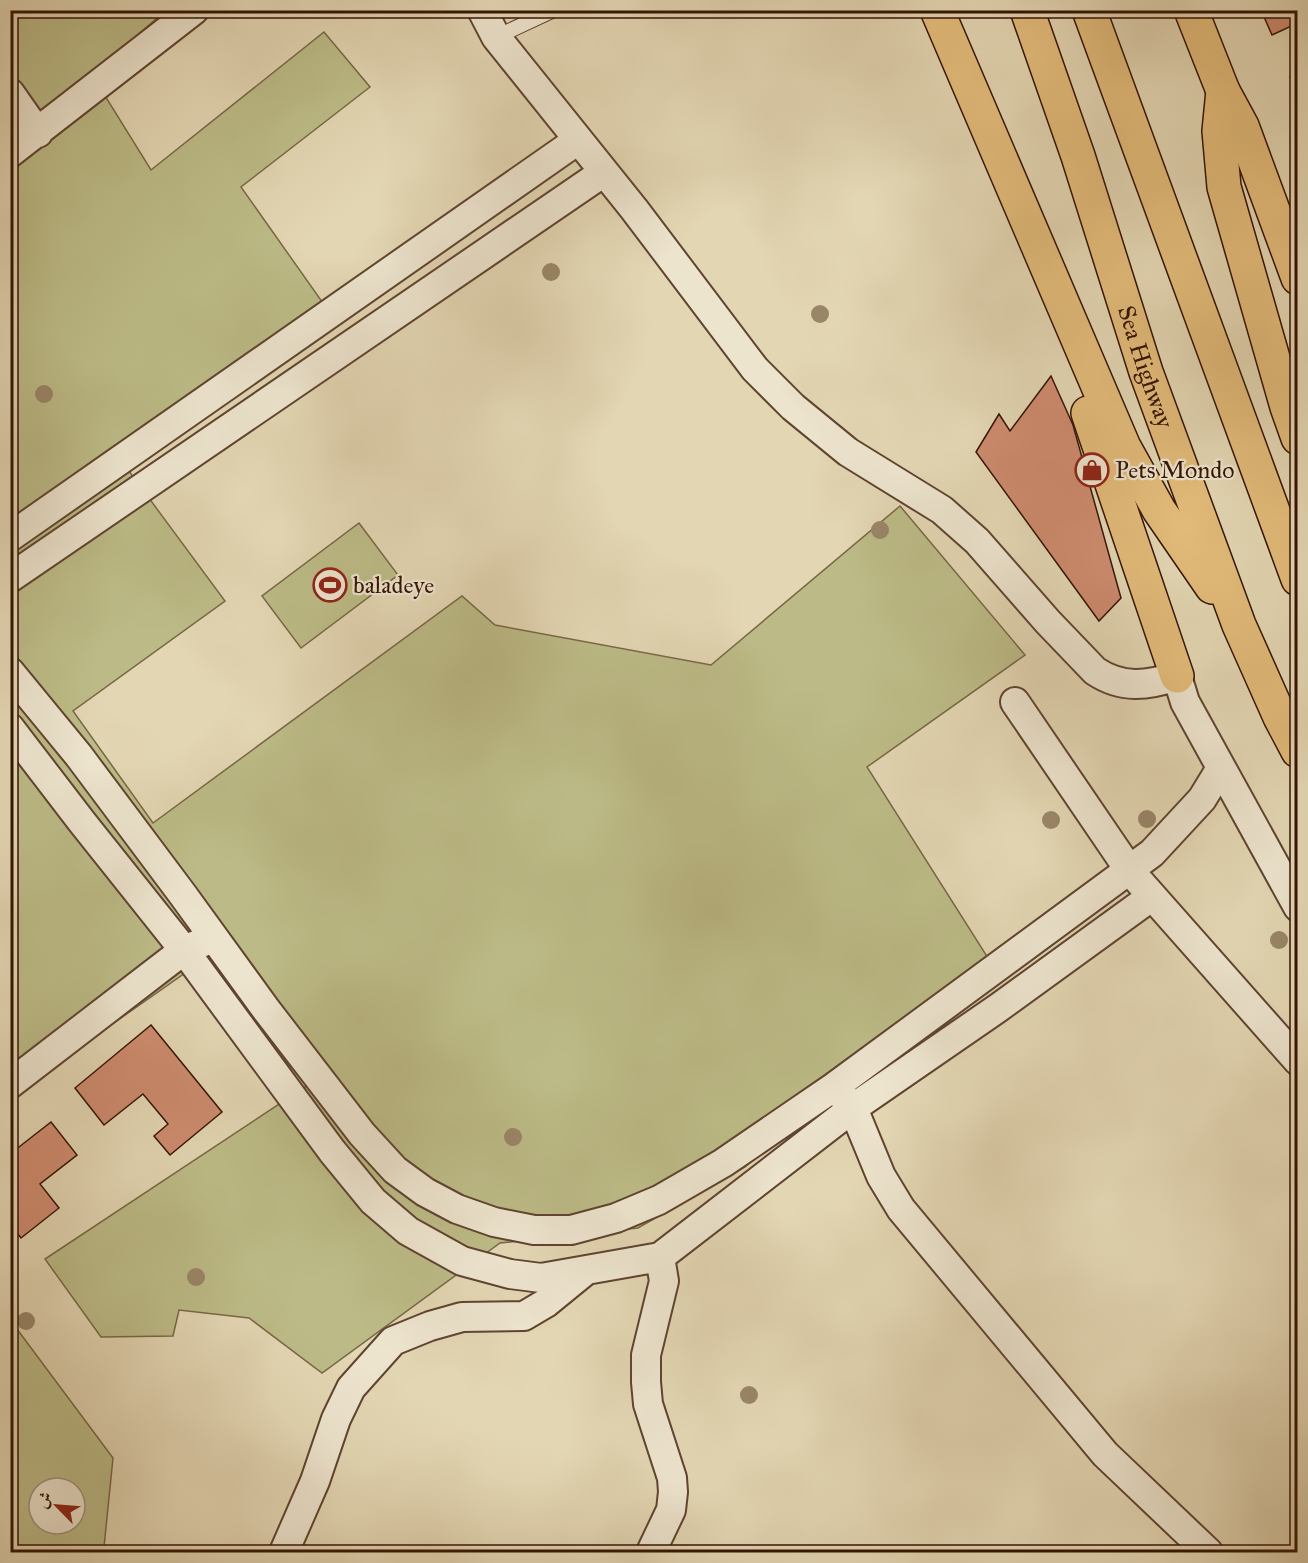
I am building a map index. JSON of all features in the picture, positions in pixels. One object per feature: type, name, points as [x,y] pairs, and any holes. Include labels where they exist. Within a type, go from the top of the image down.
[{"type":"highway","points":[[937,10],[1124,447],[1159,510],[1239,625]]},
{"type":"highway","name":"Sea Highway","points":[[1027,10],[1078,156],[1146,372],[1239,625],[1280,717],[1298,751]]},
{"type":"highway","points":[[1089,10],[1298,579]]},
{"type":"highway","points":[[1191,10],[1223,91],[1242,126],[1298,278]]},
{"type":"highway","points":[[1223,91],[1219,131],[1224,187],[1298,438]]},
{"type":"highway","points":[[1010,181],[1177,676]]},
{"type":"street","points":[[10,153],[39,133],[194,10]]},
{"type":"street","points":[[482,10],[496,38],[634,209],[755,369],[794,407],[848,452],[942,510],[977,541],[1048,622],[1104,678],[1129,685],[1156,683],[1177,676],[1185,702],[1298,907]]},
{"type":"street","points":[[10,93],[39,133]]},
{"type":"street","points":[[10,537],[578,140]]},
{"type":"street","points":[[10,578],[604,172]]},
{"type":"street","points":[[10,672],[79,756],[362,1134],[395,1170],[436,1198],[457,1209],[494,1222],[534,1230],[571,1230],[616,1218],[659,1200],[723,1163],[834,1087],[1152,854],[1202,799],[1221,768]]},
{"type":"street","points":[[1015,702],[1130,871],[1298,1062]]},
{"type":"street","points":[[10,723],[38,708]]},
{"type":"street","points":[[10,728],[184,950],[332,1151],[373,1201],[408,1231],[462,1261],[510,1274],[540,1278],[660,1257],[854,1108],[998,1008],[1151,897]]},
{"type":"street","points":[[10,1084],[184,950],[214,938]]},
{"type":"street","points":[[834,1087],[854,1108],[881,1176],[901,1209],[1105,1454],[1208,1552]]},
{"type":"street","points":[[651,1552],[671,1510],[673,1492],[672,1478],[648,1404],[646,1382],[646,1355],[664,1281],[660,1257]]},
{"type":"street","points":[[285,1552],[315,1481],[336,1419],[351,1388],[393,1341],[430,1326],[462,1317],[524,1316],[546,1303],[584,1272]]},
{"type":"lane","points":[[496,38],[554,10]]},
{"type":"shaded area","points":[[11,11],[165,11],[92,75],[151,170],[324,32],[370,87],[241,187],[330,313],[123,463],[225,601],[73,711],[153,823],[462,596],[495,625],[711,665],[900,506],[1025,655],[867,767],[995,969],[834,1087],[745,1167],[638,1228],[500,1243],[322,1373],[249,1318],[179,1310],[173,1336],[101,1337],[45,1259],[311,1083],[198,964],[11,1095],[10,124],[33,106],[11,72]]},
{"type":"shaded area","name":"baladeye","points":[[359,523],[398,575],[301,648],[262,596]]},
{"type":"shaded area","points":[[11,1321],[113,1458],[104,1547],[74,1552],[11,1550]]},
{"type":"building","points":[[1261,10],[1298,10],[1298,23],[1272,35]]},
{"type":"building","points":[[1298,75],[1298,101],[1290,77]]},
{"type":"building","points":[[1051,376],[1073,425],[1121,598],[1099,621],[976,452],[999,414],[1010,431]]},
{"type":"building","points":[[151,1025],[222,1112],[170,1155],[154,1136],[168,1124],[143,1094],[104,1125],[75,1088]]},
{"type":"building","points":[[51,1122],[77,1155],[40,1184],[59,1208],[21,1238],[10,1224],[10,1154]]},
{"type":"place","name":"Pets Mondo","points":[[1092,470]]},
{"type":"place","name":"baladeye","points":[[330,585]]}]
